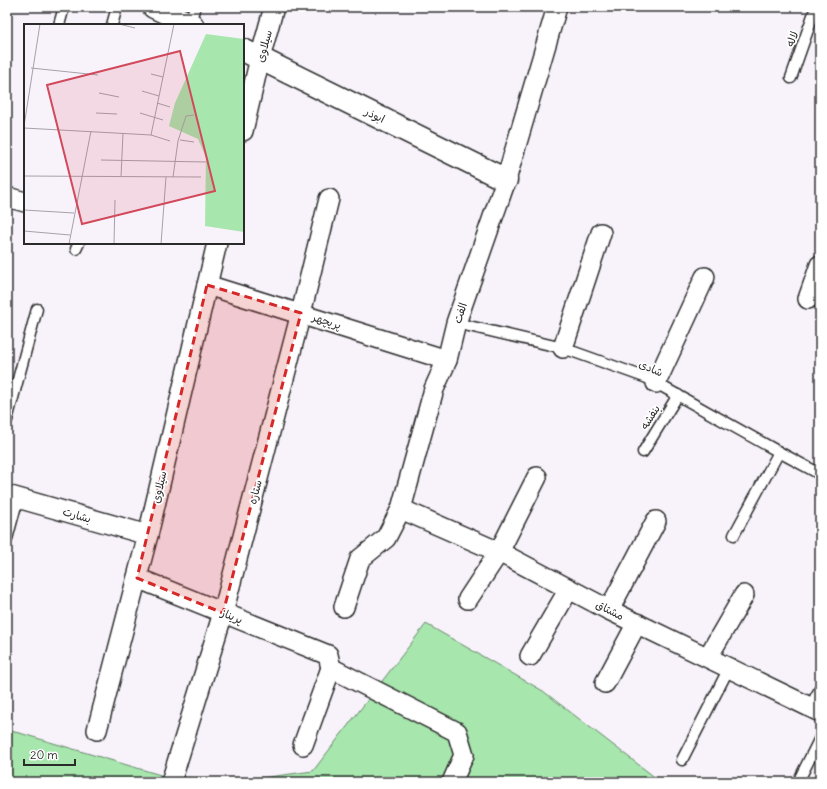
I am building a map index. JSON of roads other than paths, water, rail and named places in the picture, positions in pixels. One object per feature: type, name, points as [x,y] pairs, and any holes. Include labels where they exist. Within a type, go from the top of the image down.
[{"type":"street","points":[[154,7],[192,19]]},
{"type":"street","name":"سیلاوی","points":[[244,122],[252,54],[274,7]]},
{"type":"street","name":"الفت","points":[[344,607],[360,559],[386,538],[401,509],[434,388],[447,360],[456,323],[506,180],[557,7]]},
{"type":"street","name":"ابوذر","points":[[252,54],[506,180]]},
{"type":"street","points":[[7,197],[24,202]]},
{"type":"street","name":"ستاره","points":[[171,782],[223,613],[329,199]]},
{"type":"street","points":[[563,348],[601,233]]},
{"type":"street","name":"سیلاوی","points":[[98,730],[148,535],[217,244]]},
{"type":"street","points":[[808,299],[820,265]]},
{"type":"street","points":[[656,383],[705,277]]},
{"type":"street","name":"پریچهر","points":[[207,285],[301,313],[447,360]]},
{"type":"street","points":[[468,599],[499,552],[537,477]]},
{"type":"street","name":"بشارت","points":[[13,496],[148,535]]},
{"type":"street","name":"مشتاق","points":[[401,509],[499,552],[609,610],[815,709]]},
{"type":"street","points":[[609,610],[656,521]]},
{"type":"street","name":"پریناز","points":[[137,578],[223,613],[329,662],[456,732],[464,755],[452,782]]},
{"type":"street","points":[[530,656],[569,589]]},
{"type":"street","points":[[708,657],[744,595]]},
{"type":"street","points":[[605,683],[637,623]]},
{"type":"street","points":[[303,745],[329,662]]},
{"type":"lane","points":[[59,24],[64,7]]},
{"type":"lane","points":[[112,24],[117,7]]},
{"type":"lane","name":"لاله","points":[[791,78],[816,7]]},
{"type":"lane","points":[[7,420],[37,309]]},
{"type":"lane","name":"شادی","points":[[456,323],[563,348],[647,378],[820,474]]},
{"type":"lane","name":"بنفشه","points":[[643,452],[678,395]]},
{"type":"lane","points":[[734,535],[779,452]]},
{"type":"lane","points":[[7,539],[13,496]]},
{"type":"lane","points":[[682,760],[729,668]]},
{"type":"lane","points":[[815,709],[820,689]]},
{"type":"lane","points":[[798,782],[820,738]]}]
